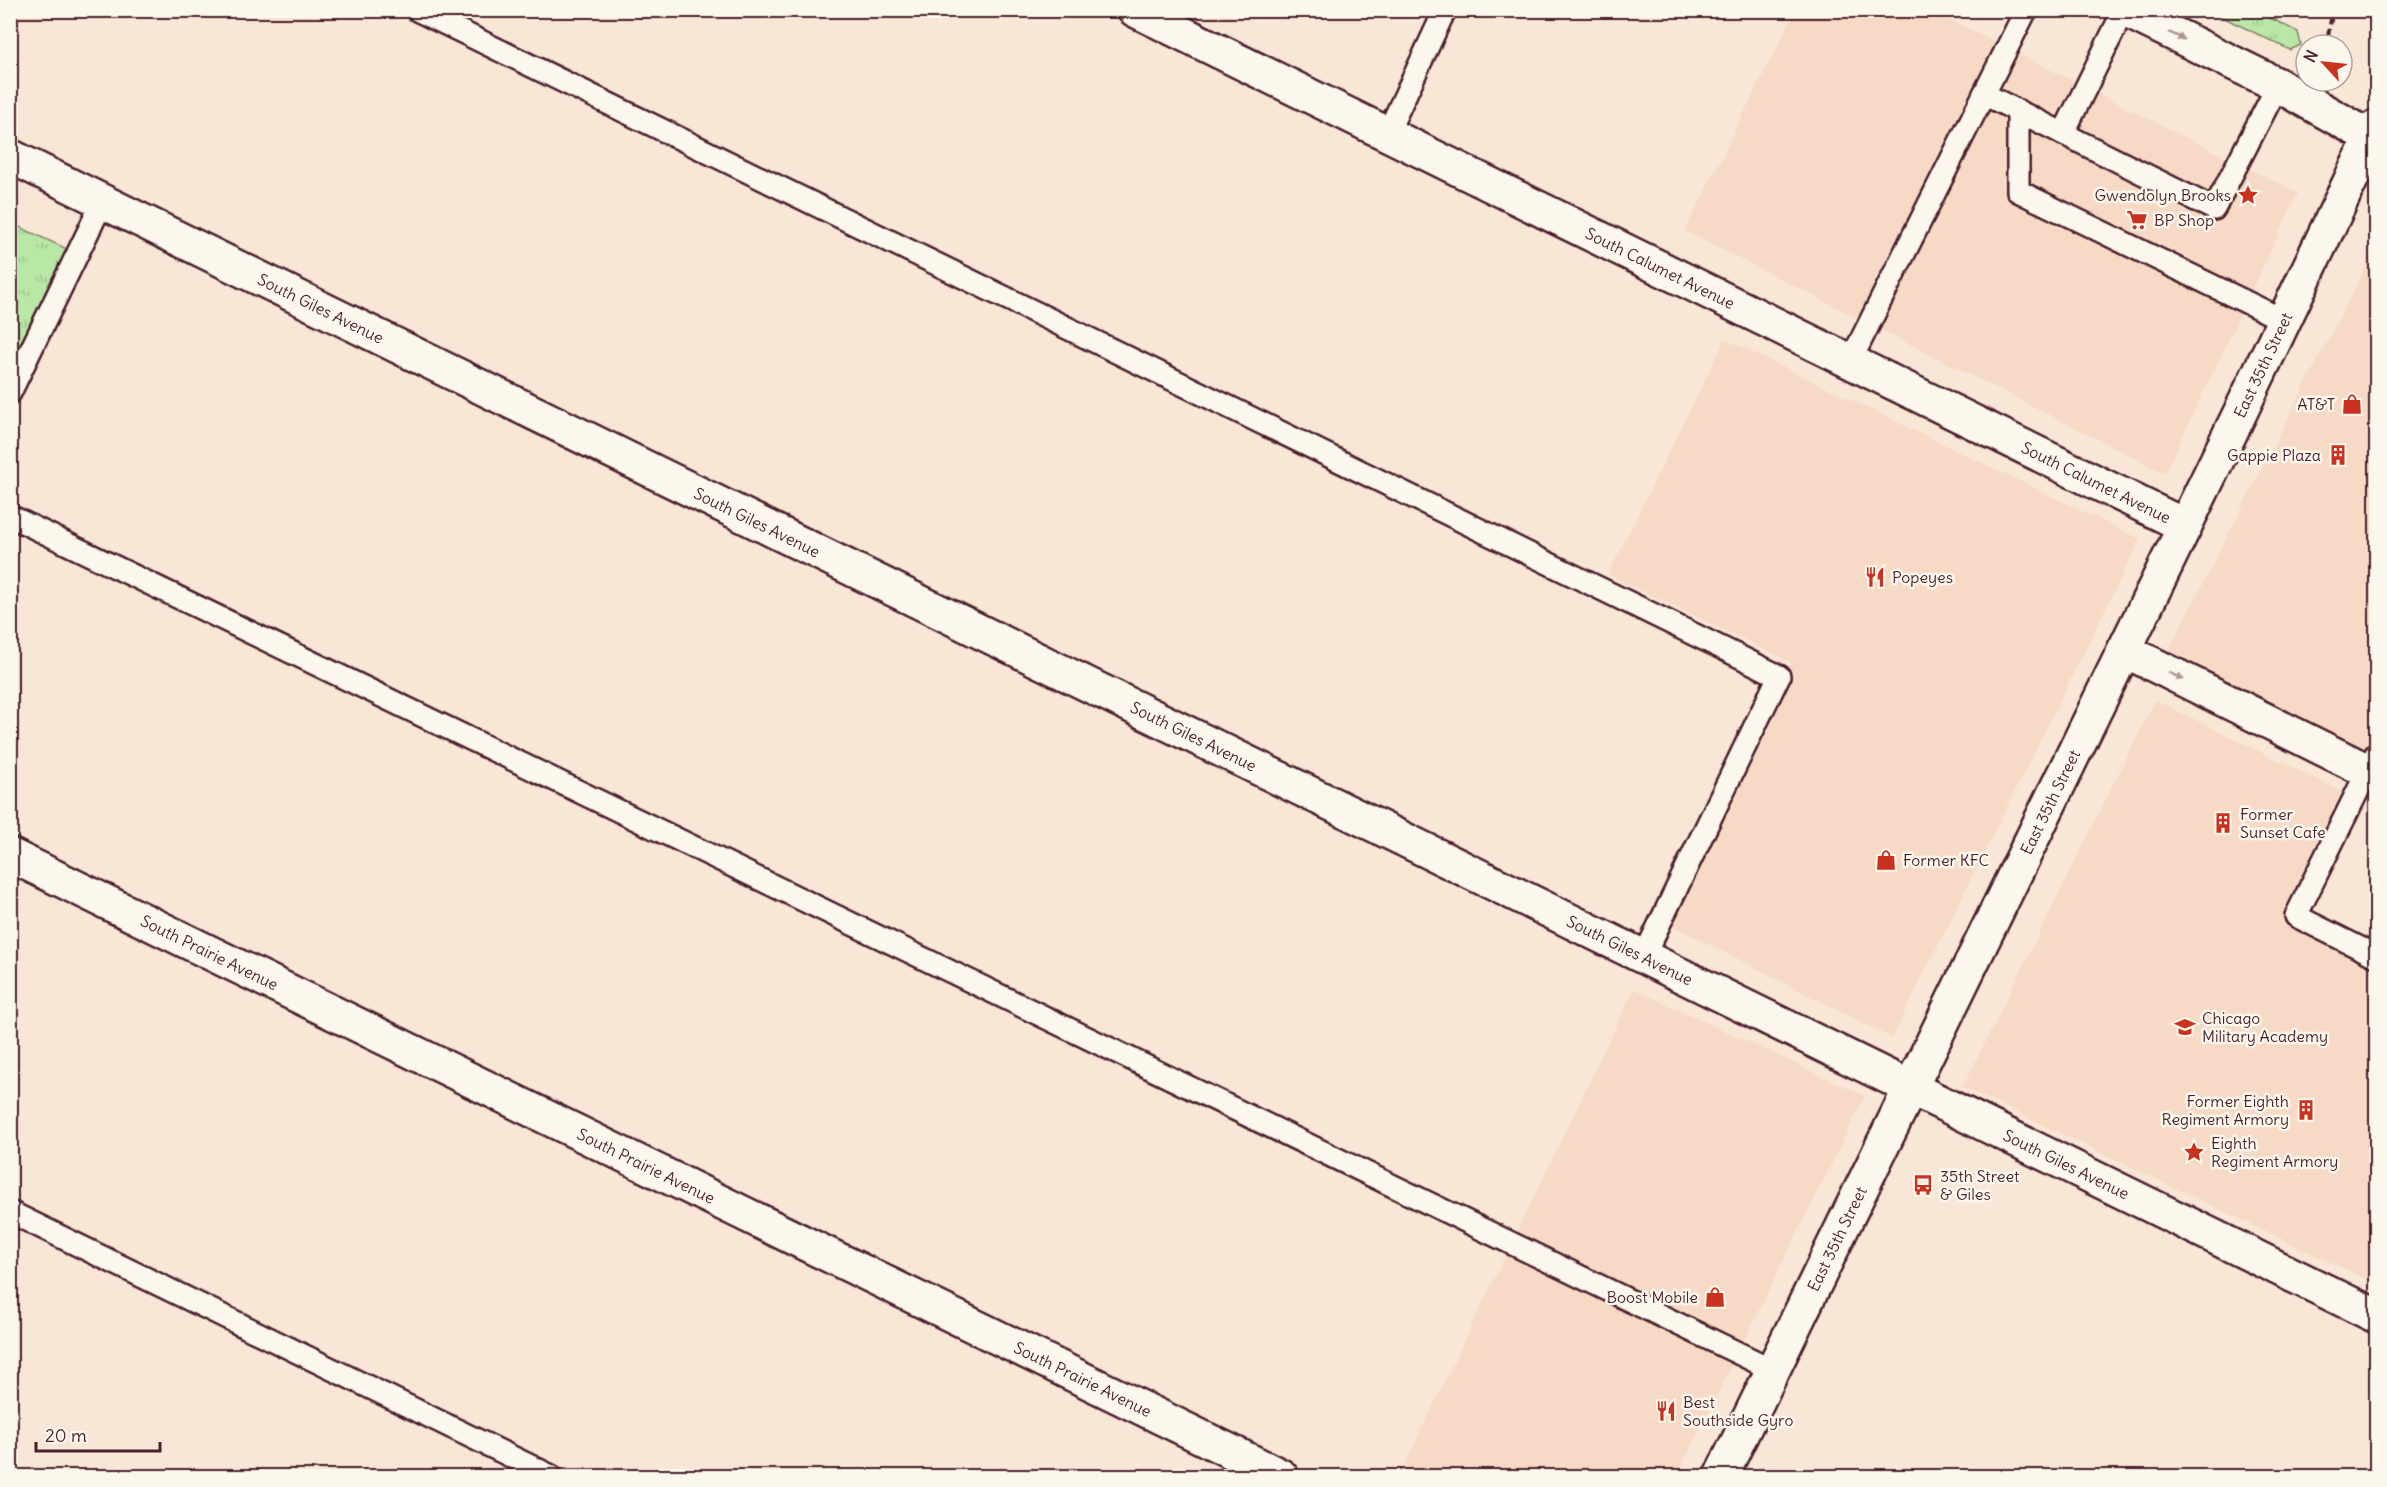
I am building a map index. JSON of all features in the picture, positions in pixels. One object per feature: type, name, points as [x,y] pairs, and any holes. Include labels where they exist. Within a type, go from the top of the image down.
[{"type":"street","name":"South Calumet Avenue","points":[[1135,10],[2185,526]]},
{"type":"street","points":[[2124,10],[2374,132]]},
{"type":"street","name":"East 35th Street","points":[[1721,1476],[2185,526],[2374,132]]},
{"type":"street","name":"South Giles Avenue","points":[[10,156],[2376,1316]]},
{"type":"street","points":[[2124,650],[2374,767]]},
{"type":"street","name":"South Prairie Avenue","points":[[10,855],[1281,1476]]},
{"type":"lane","points":[[417,10],[1779,676],[1643,958]]},
{"type":"lane","points":[[1387,134],[1445,10]]},
{"type":"lane","points":[[1850,362],[2026,10]]},
{"type":"lane","points":[[2063,134],[2124,10]]},
{"type":"lane","points":[[1984,94],[2214,209],[2278,85]]},
{"type":"lane","points":[[2018,111],[2018,191],[2284,321]]},
{"type":"lane","points":[[10,393],[103,201]]},
{"type":"lane","points":[[10,516],[1773,1370]]},
{"type":"lane","points":[[2374,767],[2296,916],[2376,956]]},
{"type":"lane","points":[[10,1212],[551,1476]]},
{"type":"path","points":[[2328,33],[2333,10]]},
{"type":"shaded area","points":[[1795,11],[1932,11],[2298,193],[2165,473],[1685,231]]},
{"type":"shaded area","name":"Gappie Plaza","points":[[2376,247],[2376,754],[2375,756],[2168,652]]},
{"type":"shaded area","points":[[1725,339],[2140,539],[1892,1038],[1666,922],[1791,662],[1608,575]]},
{"type":"shaded area","name":"Chicago Military Academy","points":[[2155,700],[2355,798],[2291,924],[2376,967],[2376,1284],[1963,1087]]},
{"type":"shaded area","points":[[1634,989],[1865,1096],[1677,1476],[1399,1476]]},
{"type":"green space","points":[[2210,11],[2275,11],[2280,13],[2276,21],[2298,32],[2294,33],[2294,48],[2290,50]]},
{"type":"green space","points":[[2254,11],[2275,11],[2280,13],[2276,21]]},
{"type":"green space","points":[[11,223],[67,249],[11,365]]},
{"type":"place","name":"Gwendolyn Brooks","points":[[2248,195]]},
{"type":"place","name":"BP Shop","points":[[2137,220]]},
{"type":"place","name":"AT&T","points":[[2352,404]]},
{"type":"place","name":"Gappie Plaza","points":[[2338,455]]},
{"type":"place","name":"Popeyes","points":[[1875,577]]},
{"type":"place","name":"Former Sunset Cafe","points":[[2223,823]]},
{"type":"place","name":"Former KFC","points":[[1886,860]]},
{"type":"place","name":"Chicago Military Academy","points":[[2185,1027]]},
{"type":"place","name":"Former Eighth Regiment Armory","points":[[2306,1110]]},
{"type":"place","name":"Eighth Regiment Armory","points":[[2194,1152]]},
{"type":"place","name":"35th Street & Giles","points":[[1923,1185]]},
{"type":"place","name":"Boost Mobile","points":[[1715,1297]]},
{"type":"place","name":"Best Southside Gyro","points":[[1666,1411]]}]
